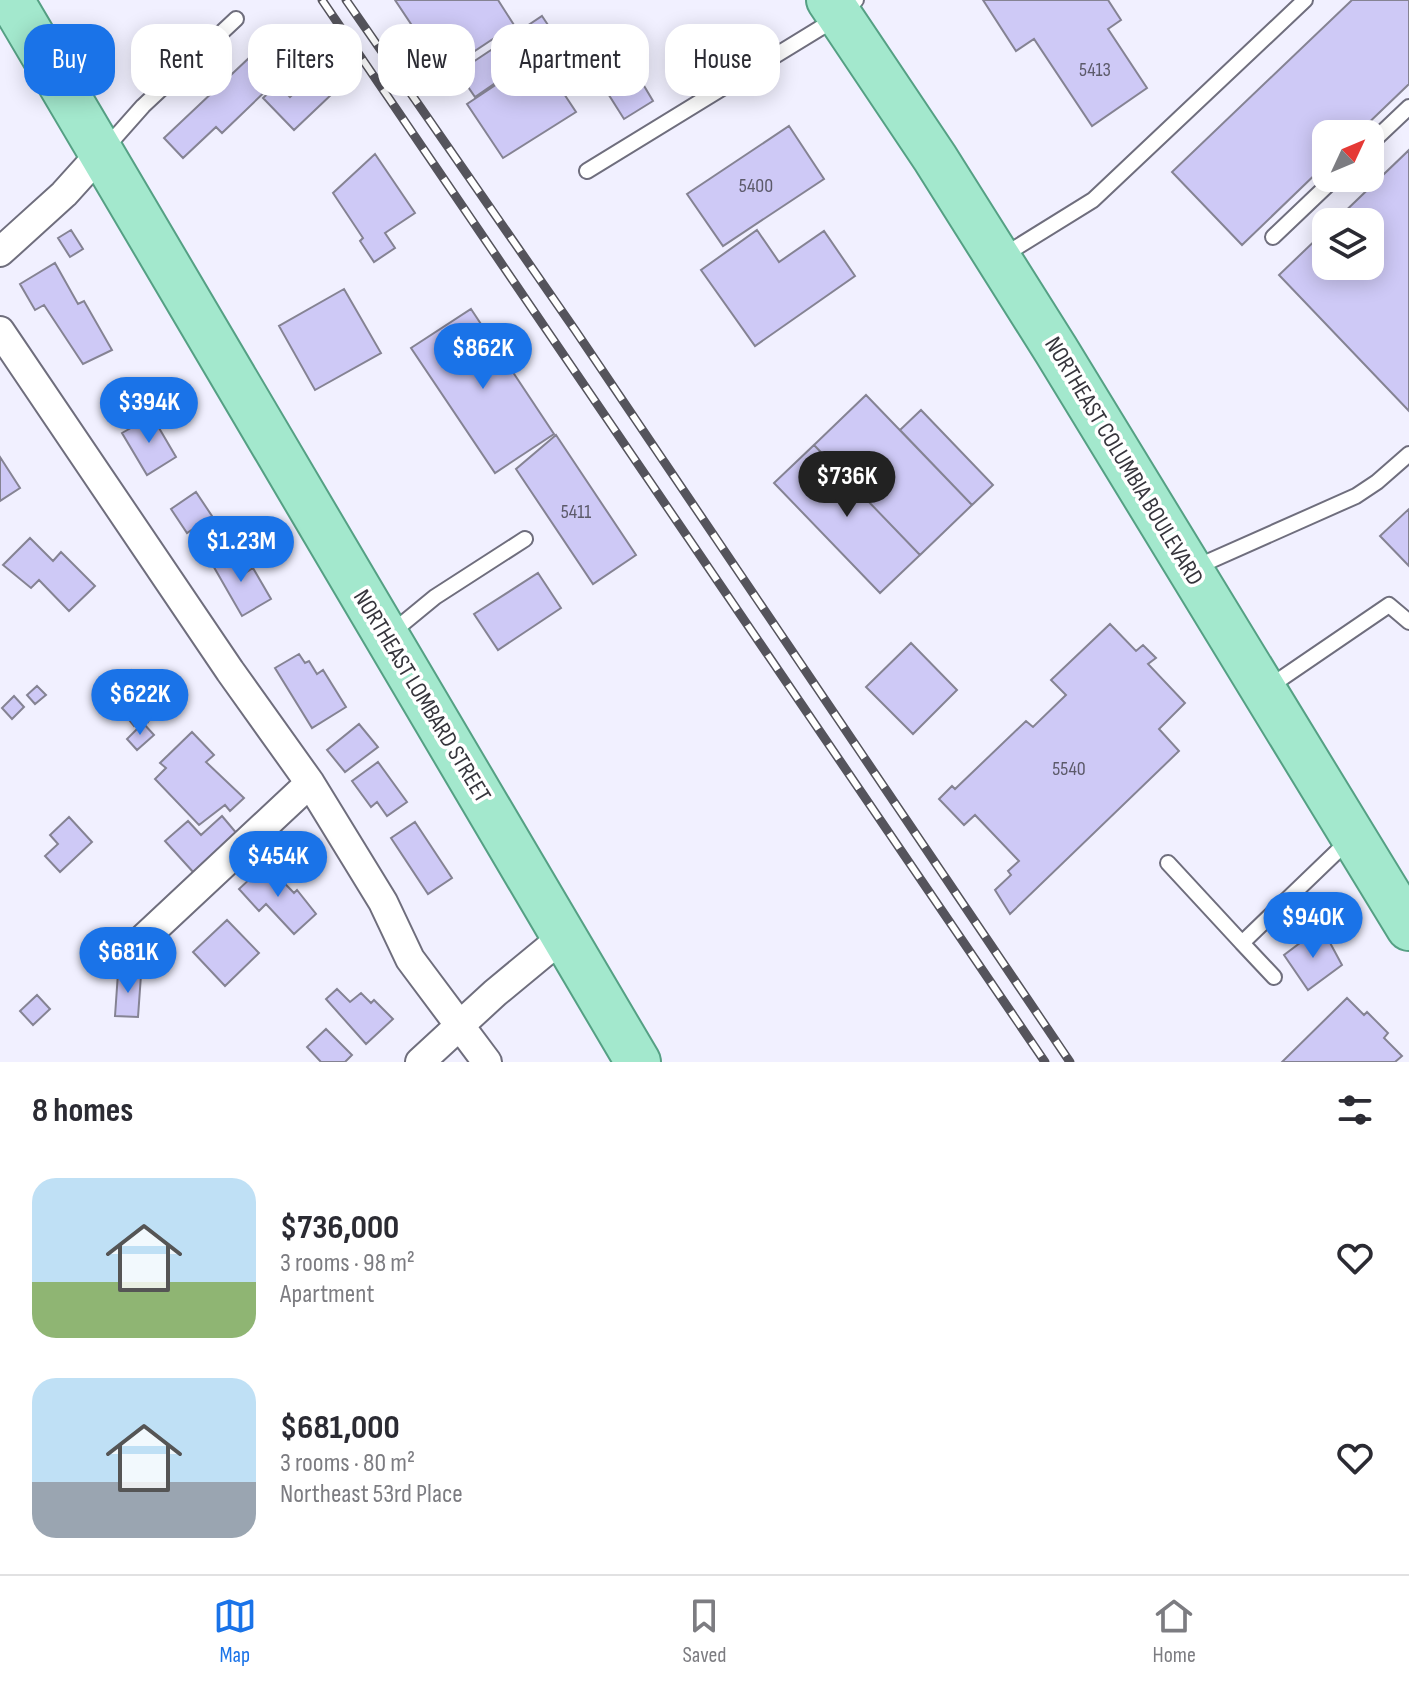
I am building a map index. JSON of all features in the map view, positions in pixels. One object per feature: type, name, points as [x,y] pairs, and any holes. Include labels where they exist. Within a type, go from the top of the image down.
[{"type":"main road","name":"NORTHEAST LOMBARD STREET","points":[[11,0],[638,1062]]},
{"type":"main road","name":"NORTHEAST COLUMBIA BOULEVARD","points":[[842,5],[1409,928]]},
{"type":"street","points":[[0,252],[64,194],[101,153]]},
{"type":"street","points":[[0,331],[230,671],[310,783],[383,902],[410,959],[487,1062]]},
{"type":"street","points":[[141,941],[310,783]]},
{"type":"street","points":[[420,1062],[564,936]]},
{"type":"lane","points":[[999,258],[1093,200],[1305,0]]},
{"type":"lane","points":[[587,171],[842,5]]},
{"type":"lane","points":[[101,153],[143,106],[236,19]]},
{"type":"lane","points":[[1384,131],[1409,107]]},
{"type":"lane","points":[[1273,237],[1320,192]]},
{"type":"lane","points":[[1190,569],[1356,496],[1409,454]]},
{"type":"lane","points":[[387,636],[435,597],[525,539]]},
{"type":"lane","points":[[1264,691],[1389,605],[1409,622]]},
{"type":"lane","points":[[1242,943],[1353,836]]},
{"type":"lane","points":[[1168,863],[1274,977]]},
{"type":"building","points":[[395,0],[498,0],[513,24],[491,24],[491,40],[475,51],[475,24],[411,24]]},
{"type":"building","points":[[983,0],[1108,0],[1121,20],[1108,29],[1147,88],[1092,126],[1034,39],[1016,51]]},
{"type":"building","points":[[1352,0],[1409,0],[1409,84],[1372,120],[1312,120],[1312,178],[1242,245],[1172,172]]},
{"type":"building","points":[[542,16],[547,24],[530,24]]},
{"type":"building","points":[[491,50],[491,86],[475,97],[474,96],[475,61]]},
{"type":"building","points":[[248,59],[248,96],[260,96],[222,133],[216,127],[183,158],[164,138],[209,96],[232,96],[232,74]]},
{"type":"building","points":[[491,88],[491,96],[565,96],[576,112],[503,158],[467,104]]},
{"type":"building","points":[[649,94],[653,101],[624,119],[610,96]]},
{"type":"building","points":[[330,96],[294,130],[263,98]]},
{"type":"building","points":[[789,126],[824,179],[723,246],[687,194]]},
{"type":"building","points":[[1409,150],[1409,411],[1279,275],[1312,243],[1312,280],[1384,280],[1384,208],[1349,208],[1365,192],[1384,192],[1384,174]]},
{"type":"building","points":[[375,154],[415,213],[385,233],[395,248],[374,262],[360,241],[363,238],[333,193]]},
{"type":"building","points":[[71,230],[83,249],[70,257],[58,238]]},
{"type":"building","points":[[757,230],[779,262],[824,231],[855,276],[755,346],[701,270]]},
{"type":"building","points":[[55,263],[78,304],[84,301],[112,350],[83,364],[44,305],[35,310],[20,284]]},
{"type":"building","points":[[344,289],[381,353],[315,390],[279,326]]},
{"type":"building","points":[[471,309],[554,434],[495,473],[411,348]]},
{"type":"building","points":[[866,395],[972,505],[920,555],[814,445]]},
{"type":"building","points":[[921,410],[993,485],[972,505],[900,430]]},
{"type":"building","points":[[152,416],[176,457],[147,475],[122,433]]},
{"type":"building","points":[[556,435],[636,555],[593,584],[516,469]]},
{"type":"building","points":[[814,445],[920,555],[880,593],[774,483]]},
{"type":"building","points":[[0,457],[20,488],[0,501]]},
{"type":"building","points":[[196,492],[212,516],[187,533],[171,509]]},
{"type":"building","points":[[1409,509],[1409,566],[1380,536]]},
{"type":"building","points":[[30,538],[53,561],[61,552],[95,586],[69,611],[39,580],[31,588],[3,565]]},
{"type":"building","points":[[232,550],[245,573],[253,568],[271,599],[242,616],[211,562]]},
{"type":"building","points":[[538,573],[561,608],[498,650],[474,614]]},
{"type":"building","points":[[1110,624],[1136,651],[1143,645],[1156,658],[1148,664],[1185,703],[1159,729],[1179,751],[1010,914],[995,890],[1011,875],[1008,871],[1019,861],[975,815],[964,825],[939,799],[952,786],[955,789],[1026,721],[1033,727],[1066,695],[1051,680]]},
{"type":"building","points":[[911,643],[957,690],[913,734],[866,687]]},
{"type":"building","points":[[299,654],[305,663],[309,661],[317,674],[323,670],[346,707],[312,728],[275,668]]},
{"type":"building","points":[[132,670],[164,697],[148,722],[143,717],[134,726],[108,694]]},
{"type":"building","points":[[37,686],[46,695],[35,704],[27,695]]},
{"type":"building","points":[[14,696],[24,707],[12,719],[2,708]]},
{"type":"building","points":[[143,723],[154,735],[137,750],[127,739]]},
{"type":"building","points":[[359,724],[378,747],[345,772],[327,750]]},
{"type":"building","points":[[192,732],[214,755],[206,762],[244,798],[230,811],[225,805],[199,825],[155,779],[166,768],[160,763]]},
{"type":"building","points":[[378,762],[407,802],[387,816],[377,802],[371,807],[352,781]]},
{"type":"building","points":[[222,816],[238,835],[194,873],[165,841],[188,821],[201,835]]},
{"type":"building","points":[[69,817],[92,842],[60,872],[45,856],[58,844],[50,835]]},
{"type":"building","points":[[415,822],[452,878],[428,894],[391,838]]},
{"type":"building","points":[[266,864],[294,893],[297,890],[316,914],[294,934],[266,904],[259,911],[239,889]]},
{"type":"building","points":[[227,920],[259,953],[225,986],[193,952]]},
{"type":"building","points":[[1316,931],[1324,942],[1328,939],[1342,965],[1308,990],[1284,955]]},
{"type":"building","points":[[118,973],[141,975],[138,1017],[115,1016]]},
{"type":"building","points":[[337,989],[350,1002],[361,993],[371,1003],[374,1000],[393,1019],[366,1044],[326,999]]},
{"type":"building","points":[[37,995],[50,1009],[33,1025],[20,1011]]},
{"type":"building","points":[[1347,998],[1388,1033],[1384,1038],[1402,1056],[1395,1062],[1282,1062]]},
{"type":"building","points":[[326,1029],[352,1055],[345,1062],[321,1062],[307,1047]]},
{"type":"railway","points":[[322,0],[1045,1062]]},
{"type":"railway","points":[[346,0],[575,330],[1070,1062]]}]
